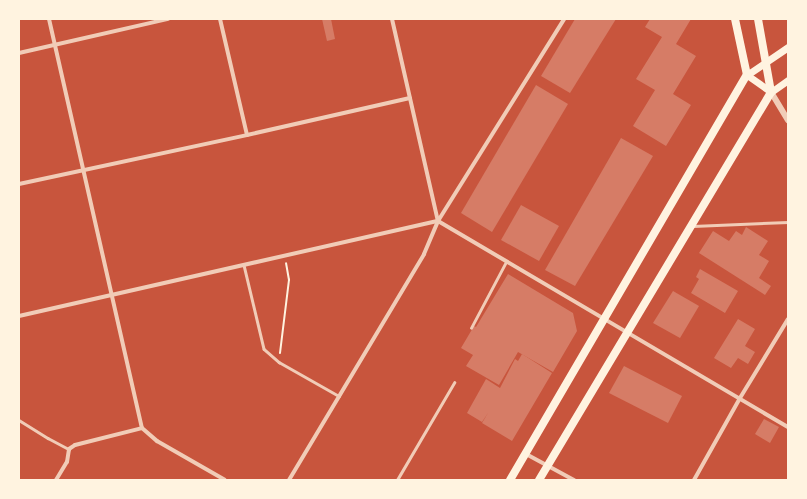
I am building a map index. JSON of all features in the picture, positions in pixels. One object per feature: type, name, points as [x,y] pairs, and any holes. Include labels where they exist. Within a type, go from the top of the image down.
[{"type":"main road","points":[[735,19],[747,75],[771,92]]},
{"type":"main road","points":[[758,19],[767,62],[771,92]]},
{"type":"main road","points":[[510,480],[747,75],[788,47]]},
{"type":"main road","points":[[539,480],[771,92],[788,80]]},
{"type":"street","points":[[48,19],[113,295],[142,428],[157,442],[225,480]]},
{"type":"street","points":[[19,53],[168,19]]},
{"type":"street","points":[[220,19],[247,135]]},
{"type":"street","points":[[392,19],[438,221]]},
{"type":"street","points":[[289,480],[424,254],[438,221],[564,19]]},
{"type":"street","points":[[771,92],[788,120]]},
{"type":"street","points":[[19,184],[410,98]]},
{"type":"street","points":[[19,316],[438,221],[788,427]]},
{"type":"street","points":[[694,480],[740,398],[788,319]]},
{"type":"street","points":[[56,480],[67,462],[68,449],[75,445],[142,428]]},
{"type":"street","points":[[525,453],[574,480]]},
{"type":"lane","points":[[691,226],[788,222]]},
{"type":"lane","points":[[471,328],[506,262]]},
{"type":"lane","points":[[244,265],[264,348],[279,362],[339,396]]},
{"type":"lane","points":[[397,480],[454,383]]},
{"type":"lane","points":[[19,420],[68,449]]},
{"type":"path","points":[[279,362],[290,280],[284,256]]},
{"type":"building","points":[[322,19],[331,19],[335,39],[327,41]]},
{"type":"building","points":[[575,19],[616,19],[570,93],[541,76]]},
{"type":"building","points":[[650,19],[691,19],[676,44],[696,56],[673,94],[691,105],[666,146],[633,126],[655,90],[636,79],[662,37],[645,27]]},
{"type":"building","points":[[536,85],[568,104],[492,232],[461,213]]},
{"type":"building","points":[[621,138],[653,156],[575,286],[545,270]]},
{"type":"building","points":[[521,205],[559,226],[539,261],[501,240]]},
{"type":"building","points":[[746,227],[768,241],[759,255],[769,261],[759,278],[771,286],[765,295],[699,253],[713,231],[729,241],[736,231],[742,235]]},
{"type":"building","points":[[700,269],[738,291],[725,313],[691,293],[699,279],[696,277]]},
{"type":"building","points":[[508,274],[573,313],[577,331],[553,372],[518,352],[499,385],[466,366],[473,355],[461,348],[474,326],[476,327]]},
{"type":"building","points":[[673,291],[699,306],[680,338],[653,323]]},
{"type":"building","points":[[738,319],[755,329],[745,346],[755,352],[748,364],[738,358],[731,368],[714,358]]},
{"type":"building","points":[[522,354],[552,373],[512,441],[482,423],[488,413],[482,422],[467,413],[486,379],[500,388],[515,359],[518,361]]},
{"type":"building","points":[[624,366],[682,396],[668,423],[609,393]]},
{"type":"building","points":[[764,419],[779,427],[770,443],[755,434]]}]
